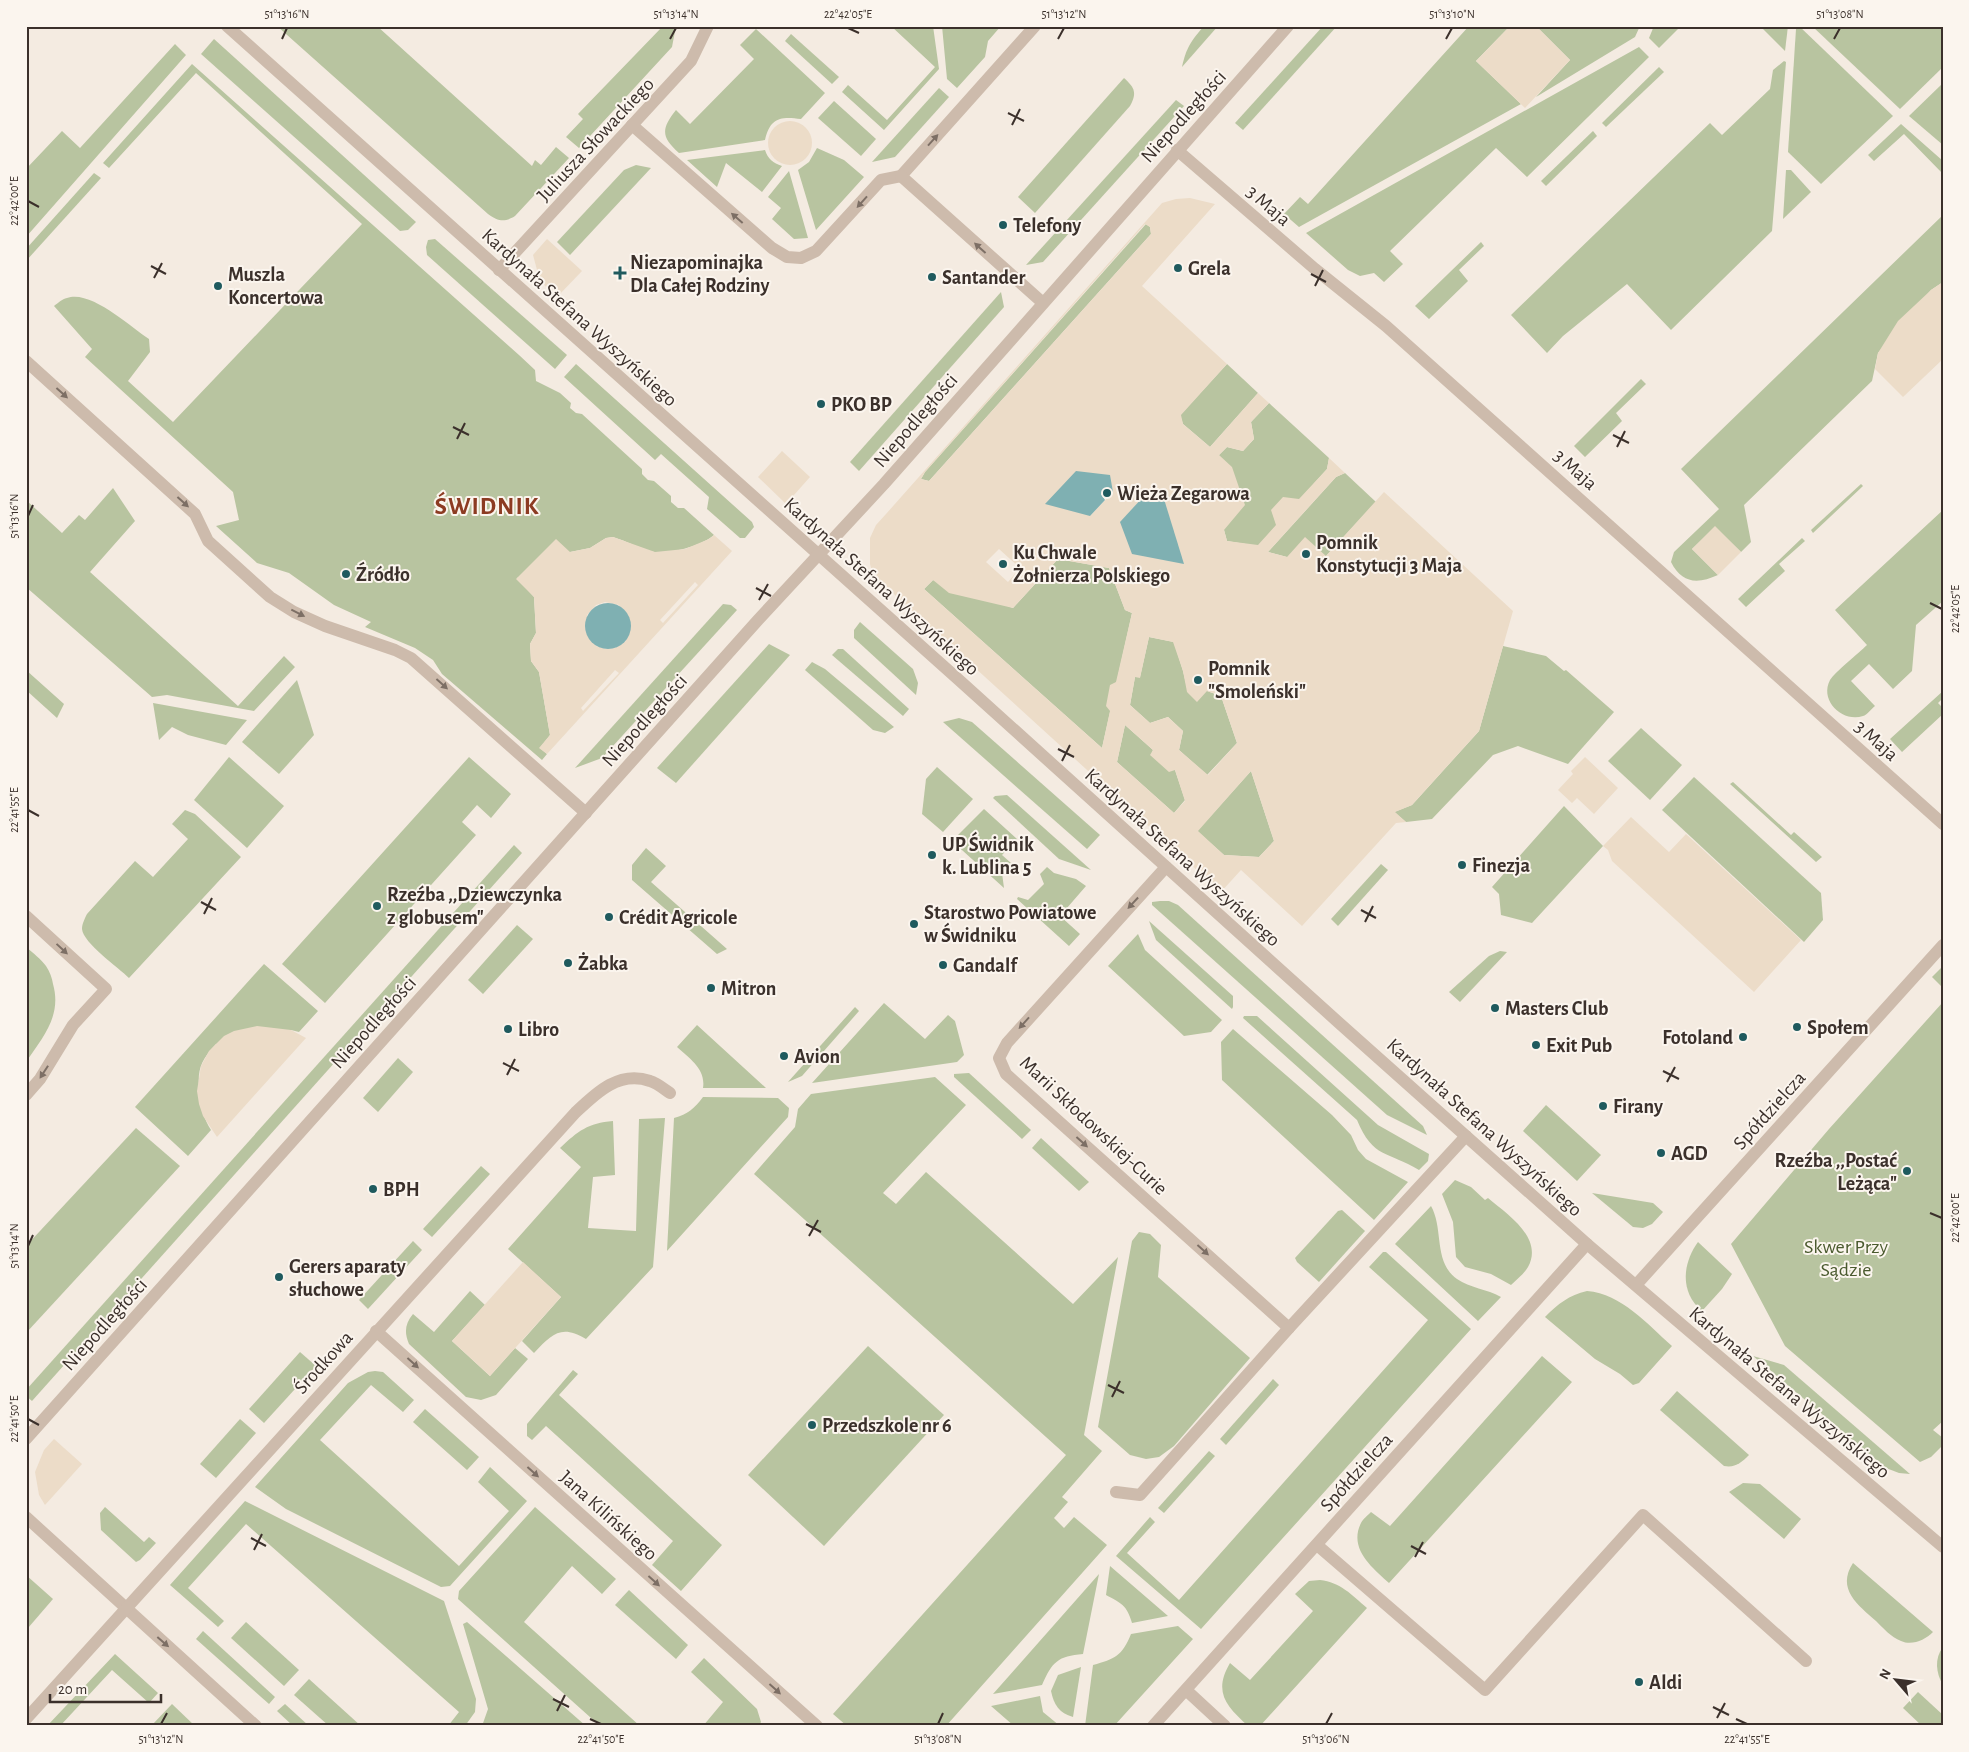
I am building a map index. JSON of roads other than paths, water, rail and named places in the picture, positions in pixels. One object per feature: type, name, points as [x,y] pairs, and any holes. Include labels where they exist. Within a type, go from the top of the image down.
[{"type":"street","name":"Kardynała Stefana Wyszyńskiego","points":[[227,26],[1587,1244],[1943,1547]]},
{"type":"street","name":"Juliusza Słowackiego","points":[[500,270],[691,62],[708,26]]},
{"type":"street","points":[[632,125],[772,248],[787,257],[801,258],[816,252],[881,180],[901,176],[1035,26]]},
{"type":"street","name":"Niepodległości","points":[[26,1439],[758,620],[819,555],[1288,26]]},
{"type":"street","name":"3 Maja","points":[[1177,150],[1314,269],[1386,326],[1943,824]]},
{"type":"street","points":[[901,176],[1043,302]]},
{"type":"street","points":[[26,361],[195,514],[208,541],[270,597],[294,612],[325,626],[396,650],[411,658],[586,813]]},
{"type":"street","name":"Marii Skłodowskiej-Curie","points":[[1166,867],[1007,1042],[999,1058],[1006,1074],[1290,1328]]},
{"type":"street","points":[[26,916],[106,990],[73,1025],[40,1079],[26,1095]]},
{"type":"street","name":"Spółdzielcza","points":[[1636,1285],[1943,945]]},
{"type":"street","name":"Środkowa","points":[[26,1720],[575,1112],[616,1080],[635,1078],[652,1081],[670,1093]]},
{"type":"street","points":[[1116,1492],[1140,1495],[1466,1136]]},
{"type":"street","name":"Spółdzielcza","points":[[1153,1726],[1587,1244]]},
{"type":"street","name":"Jana Kilińskiego","points":[[376,1331],[817,1726]]},
{"type":"street","points":[[1317,1545],[1485,1690],[1643,1515],[1806,1661]]},
{"type":"street","points":[[26,1517],[256,1726]]},
{"type":"street","points":[[1186,1690],[1224,1726]]},
{"type":"water","points":[[1076,471],[1110,475],[1113,492],[1108,487],[1101,494],[1105,500],[1090,516],[1045,504]]},
{"type":"water","points":[[1144,496],[1164,499],[1184,564],[1132,554],[1120,522]]},
{"type":"water","points":[[603,603],[613,603],[625,609],[630,617],[630,635],[625,643],[617,648],[603,649],[595,646],[588,639],[585,631],[585,621],[588,613],[595,606]]},
{"type":"place","name":"Telefony","points":[[1003,225]]},
{"type":"place","name":"Grela","points":[[1178,268]]},
{"type":"place","name":"Niezapominajka Dla Całej Rodziny","points":[[620,273]]},
{"type":"place","name":"Santander","points":[[932,277]]},
{"type":"place","name":"Muszla Koncertowa","points":[[218,286]]},
{"type":"place","name":"PKO BP","points":[[821,404]]},
{"type":"place","name":"Wieża Zegarowa","points":[[1107,493]]},
{"type":"place","name":"Pomnik Konstytucji 3 Maja","points":[[1306,554]]},
{"type":"place","name":"Ku Chwale Żołnierza Polskiego","points":[[1003,564]]},
{"type":"place","name":"Źródło","points":[[346,574]]},
{"type":"place","name":"Pomnik \"Smoleński\"","points":[[1198,680]]},
{"type":"place","name":"UP Świdnik k. Lublina 5","points":[[932,855]]},
{"type":"place","name":"Finezja","points":[[1462,865]]},
{"type":"place","name":"Rzeźba ,,Dziewczynka z globusem\"","points":[[377,906]]},
{"type":"place","name":"Crédit Agricole","points":[[609,917]]},
{"type":"place","name":"Starostwo Powiatowe w Świdniku","points":[[914,924]]},
{"type":"place","name":"Żabka","points":[[568,963]]},
{"type":"place","name":"Gandalf","points":[[943,965]]},
{"type":"place","name":"Mitron","points":[[711,988]]},
{"type":"place","name":"Masters Club","points":[[1495,1008]]},
{"type":"place","name":"Społem","points":[[1797,1027]]},
{"type":"place","name":"Libro","points":[[508,1029]]},
{"type":"place","name":"Fotoland","points":[[1743,1037]]},
{"type":"place","name":"Exit Pub","points":[[1536,1045]]},
{"type":"place","name":"Avion","points":[[784,1056]]},
{"type":"place","name":"Firany","points":[[1603,1106]]},
{"type":"place","name":"AGD","points":[[1661,1153]]},
{"type":"place","name":"Rzeźba ,,Postać Leżąca\"","points":[[1907,1171]]},
{"type":"place","name":"BPH","points":[[373,1189]]},
{"type":"place","name":"Gerers aparaty słuchowe","points":[[279,1277]]},
{"type":"place","name":"Przedszkole nr 6","points":[[812,1425]]},
{"type":"place","name":"Aldi","points":[[1639,1682]]},
{"type":"district","name":"ŚWIDNIK","points":[[487,505]]},
{"type":"park label","name":"Skwer Przy Sądzie","points":[[1846,1258]]}]
